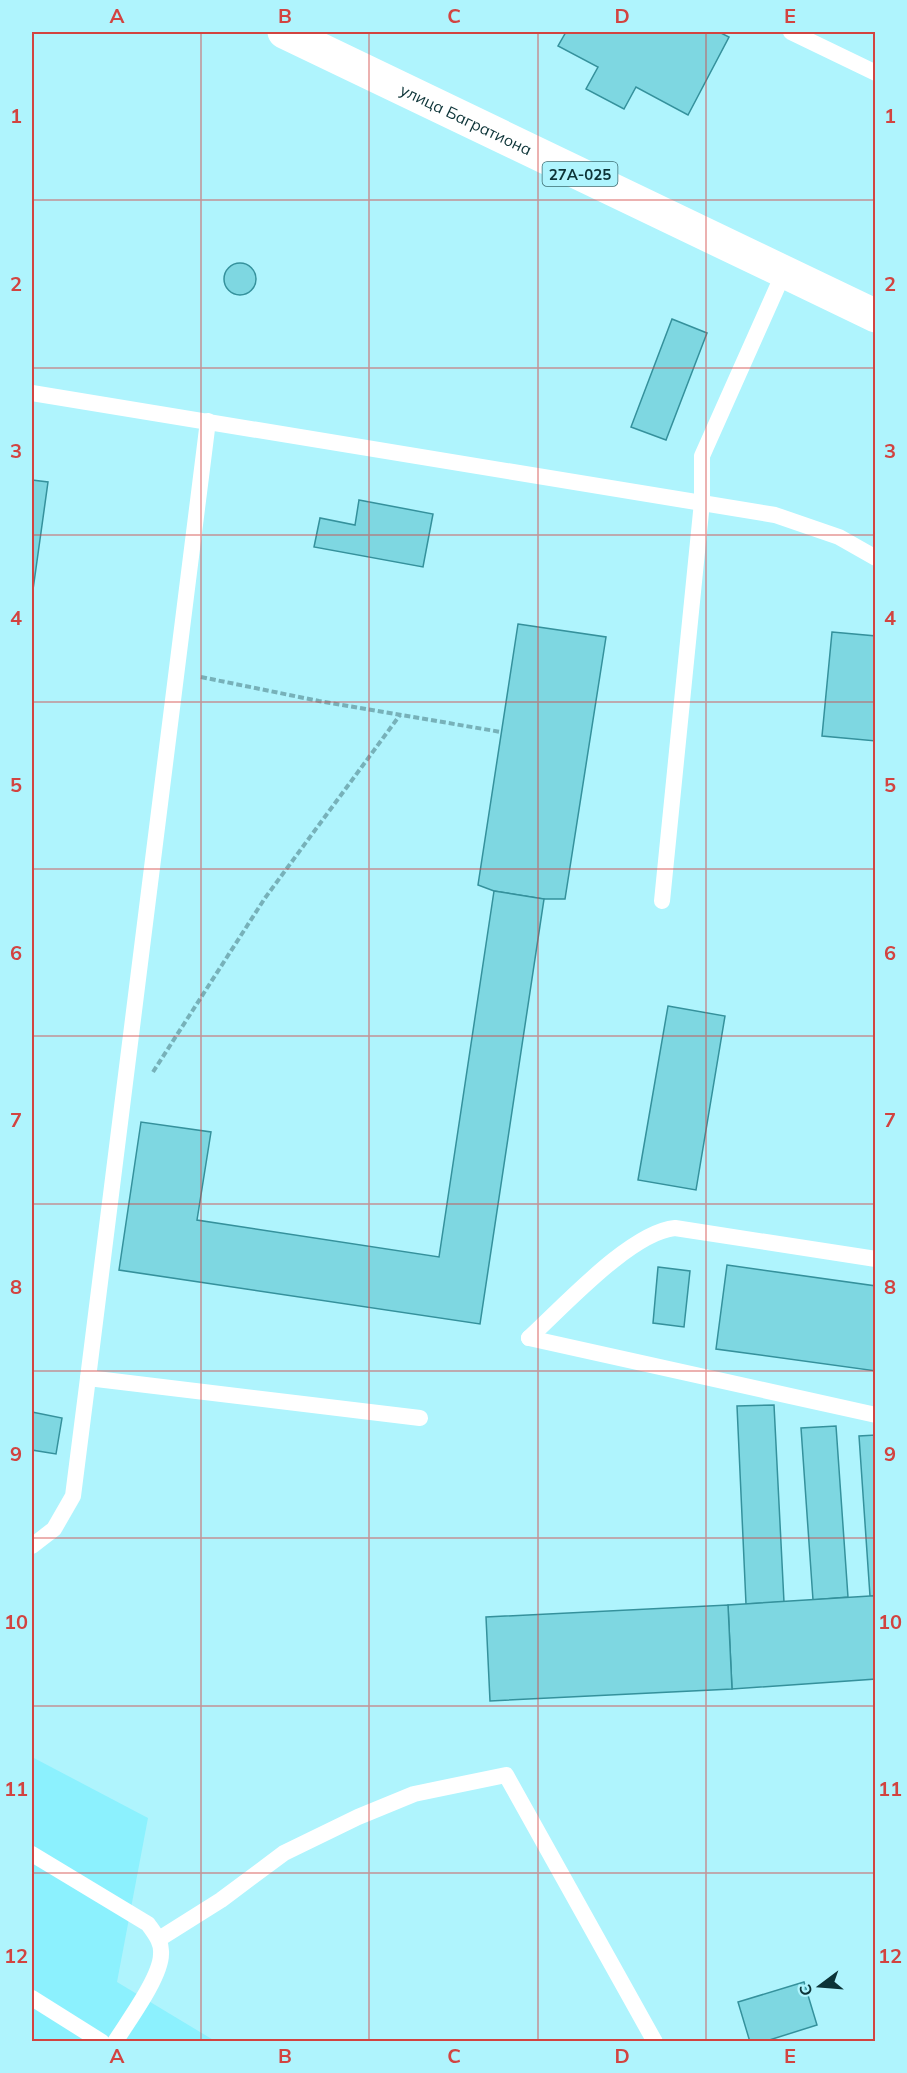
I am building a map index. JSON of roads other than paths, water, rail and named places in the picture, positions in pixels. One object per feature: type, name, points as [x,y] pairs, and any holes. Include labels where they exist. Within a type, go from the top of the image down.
[{"type":"main road","name":"улица Багратиона","points":[[284,32],[876,316]]},
{"type":"lane","points":[[791,32],[876,73]]},
{"type":"lane","points":[[662,901],[702,502],[702,456],[784,272]]},
{"type":"lane","points":[[32,393],[775,515],[839,537],[876,558]]},
{"type":"lane","points":[[32,1546],[54,1529],[72,1496],[207,421]]},
{"type":"lane","points":[[876,1259],[675,1228],[660,1229],[631,1246],[529,1338],[876,1415]]},
{"type":"lane","points":[[88,1378],[420,1418]]},
{"type":"lane","points":[[159,1939],[221,1900],[284,1853],[358,1818],[414,1794],[506,1775],[655,2042]]},
{"type":"lane","points":[[32,1854],[148,1924],[159,1939],[162,1955],[155,1974],[115,2042]]},
{"type":"lane","points":[[32,1998],[102,2042]]}]
